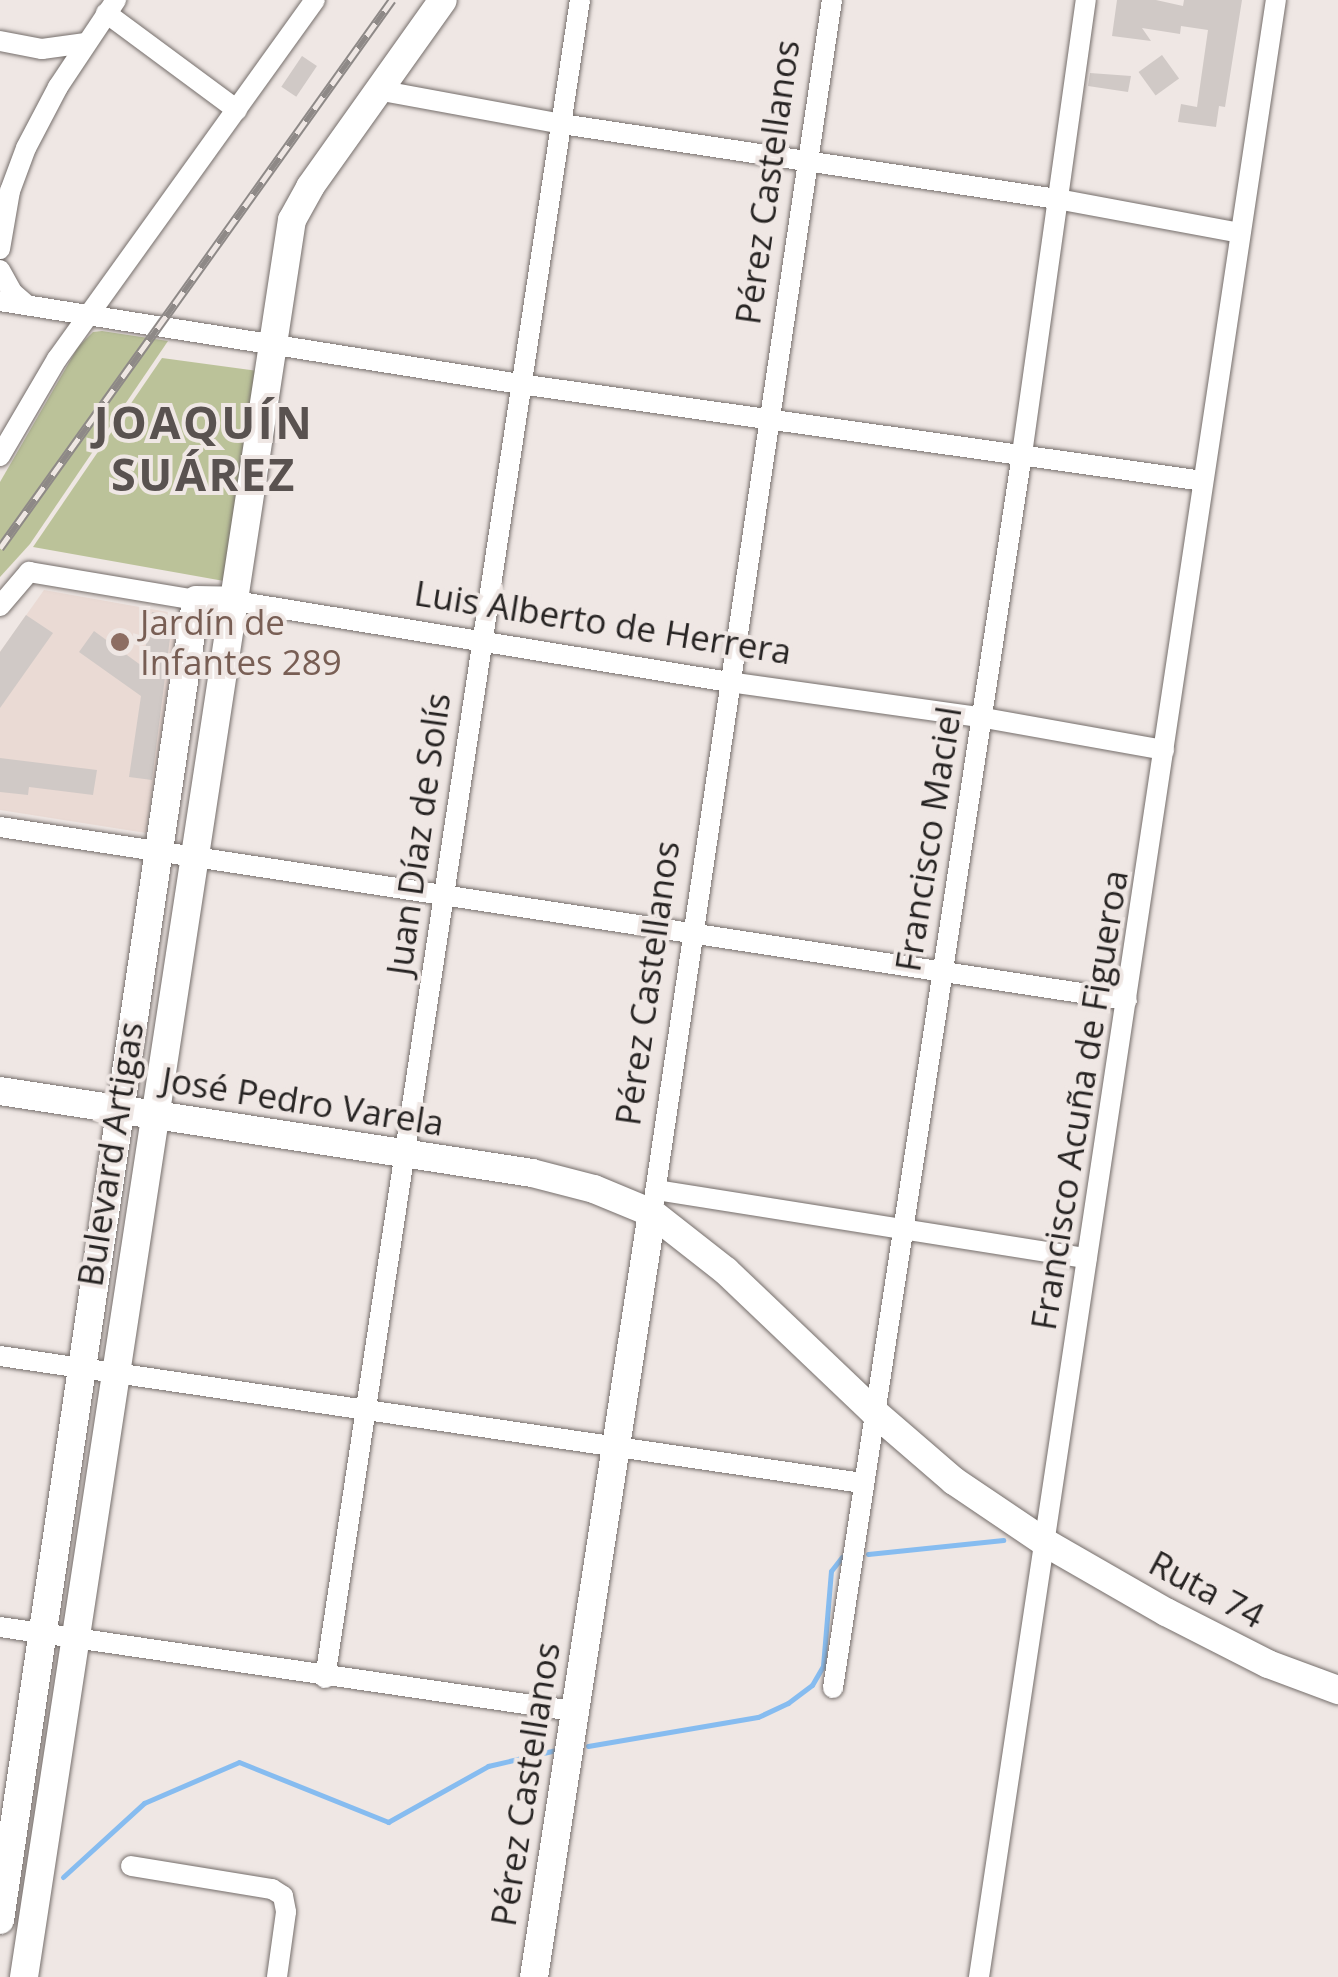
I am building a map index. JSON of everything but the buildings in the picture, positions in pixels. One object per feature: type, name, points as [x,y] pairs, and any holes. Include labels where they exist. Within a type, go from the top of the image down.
[{"type":"street","name":"Bulevard Artigas","points":[[24,1977],[272,343],[296,211],[443,0]]},
{"type":"street","name":"Juan Díaz de Solís","points":[[324,1678],[580,0]]},
{"type":"street","name":"Pérez Castellanos","points":[[534,1977],[654,1202],[832,0]]},
{"type":"street","name":"Francisco Maciel","points":[[834,1688],[940,971],[1022,454],[1086,0]]},
{"type":"street","name":"Francisco Acuña de Figueroa","points":[[979,1977],[1276,0]]},
{"type":"street","points":[[0,456],[86,317],[236,110],[304,4]]},
{"type":"street","points":[[0,250],[10,192],[26,148],[58,87],[111,6],[236,110]]},
{"type":"street","points":[[0,41],[42,49],[86,43]]},
{"type":"street","points":[[42,49],[56,73],[58,87]]},
{"type":"street","points":[[377,90],[562,124],[1057,198],[1240,232]]},
{"type":"street","points":[[0,270],[13,293],[27,305]]},
{"type":"street","points":[[0,302],[520,384],[1203,480]]},
{"type":"street","name":"Luis Alberto de Herrera","points":[[0,606],[29,572],[196,600],[235,601],[480,638],[728,682],[980,717],[1164,750]]},
{"type":"street","name":"Bulevard Artigas","points":[[0,1920],[4,1860],[83,1366],[196,600]]},
{"type":"street","points":[[0,827],[1127,1000]]},
{"type":"street","points":[[131,1041],[141,1034],[156,1038],[165,1048]]},
{"type":"street","name":"José Pedro Varela","points":[[0,1092],[532,1173],[654,1202],[874,1412]]},
{"type":"street","points":[[107,1186],[116,1196],[130,1198],[142,1192]]},
{"type":"street","points":[[654,1202],[901,1230],[1087,1258]]},
{"type":"street","points":[[0,1356],[367,1407],[862,1483]]},
{"type":"street","name":"Ruta 74","points":[[874,1412],[954,1481],[1046,1543],[1251,1656],[1338,1690]]},
{"type":"street","points":[[0,1627],[324,1678],[574,1711]]},
{"type":"street","points":[[4,1860],[42,1854]]},
{"type":"street","points":[[131,1866],[272,1889],[282,1896],[286,1912],[277,1977]]},
{"type":"shaded area","points":[[44,590],[179,614],[146,833],[0,810],[0,652]]},
{"type":"green space","points":[[93,332],[168,341],[30,544],[0,577],[0,482],[78,347]]},
{"type":"green space","points":[[162,358],[258,371],[224,581],[33,547]]},
{"type":"waterway","points":[[868,1554],[1003,1540]]},
{"type":"waterway","points":[[588,1746],[758,1717],[788,1703],[812,1685],[823,1666],[831,1571],[842,1557]]},
{"type":"waterway","points":[[63,1877],[144,1803],[239,1762],[388,1822],[488,1766],[556,1750]]},
{"type":"railway","points":[[0,548],[392,0]]},
{"type":"place","name":"Jardín de Infantes 289","points":[[120,642]]},
{"type":"district","name":"JOAQUÍN SUÁREZ","points":[[204,448]]}]
